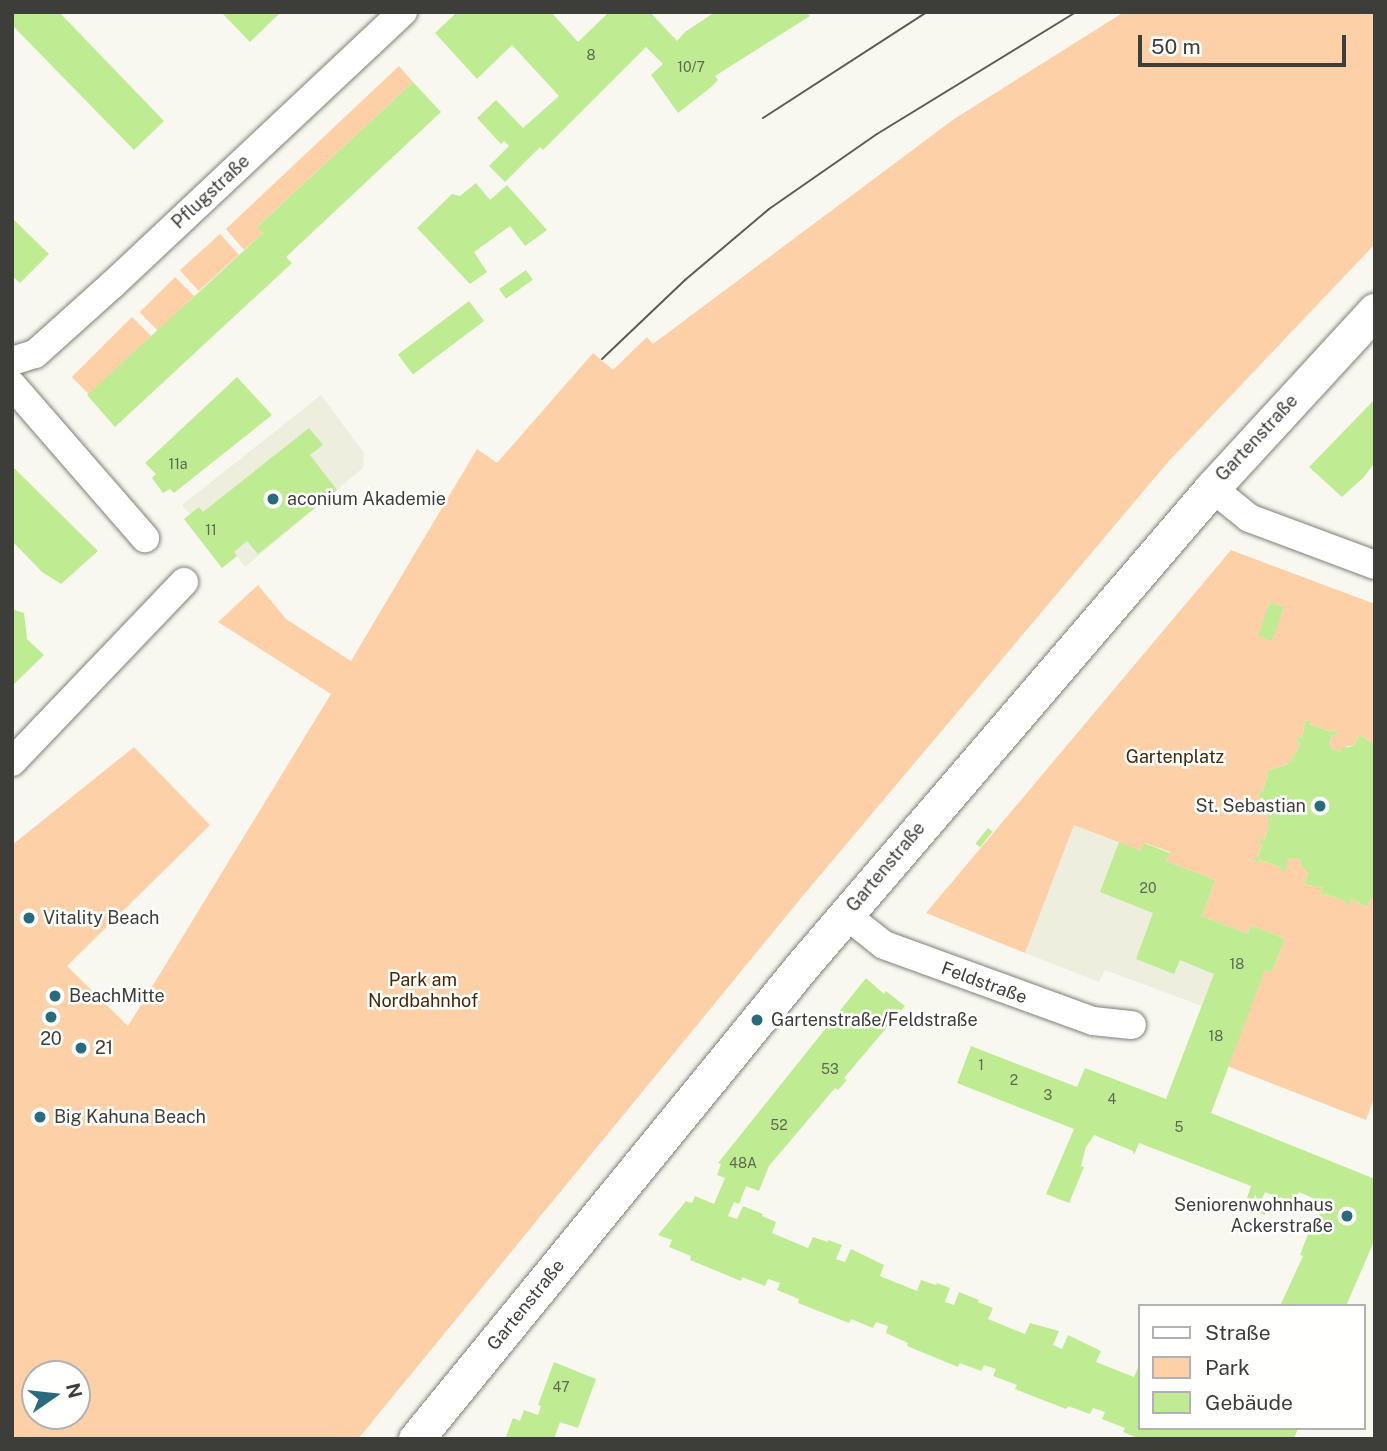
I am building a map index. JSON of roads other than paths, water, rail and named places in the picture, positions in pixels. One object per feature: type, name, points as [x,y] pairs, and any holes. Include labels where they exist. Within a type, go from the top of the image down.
[{"type":"street","name":"Pflugstraße","points":[[12,361],[35,354],[403,12]]},
{"type":"street","name":"Gartenstraße","points":[[415,1439],[846,915],[1212,488],[1375,311]]},
{"type":"street","points":[[12,385],[145,538]]},
{"type":"street","points":[[1212,488],[1249,518],[1375,565]]},
{"type":"street","points":[[12,762],[184,582]]},
{"type":"street","name":"Feldstraße","points":[[846,915],[881,944],[896,950],[1093,1021],[1132,1025]]},
{"type":"tram line","points":[[763,118],[927,12]]},
{"type":"tram line","points":[[602,359],[685,280],[769,209],[877,134],[1076,12]]},
{"type":"place","name":"aconium Akademie","points":[[273,499]]},
{"type":"place","name":"St. Sebastian","points":[[1320,806]]},
{"type":"place","name":"Vitality Beach","points":[[29,918]]},
{"type":"place","name":"BeachMitte","points":[[55,996]]},
{"type":"place","name":"20","points":[[51,1017]]},
{"type":"place","name":"Gartenstraße/Feldstraße","points":[[757,1020]]},
{"type":"place","name":"21","points":[[81,1048]]},
{"type":"place","name":"Big Kahuna Beach","points":[[40,1117]]},
{"type":"place","name":"Seniorenwohnhaus Ackerstraße","points":[[1347,1216]]},
{"type":"park label","name":"Gartenplatz","points":[[1175,757]]},
{"type":"park label","name":"Park am Nordbahnhof","points":[[423,991]]}]
